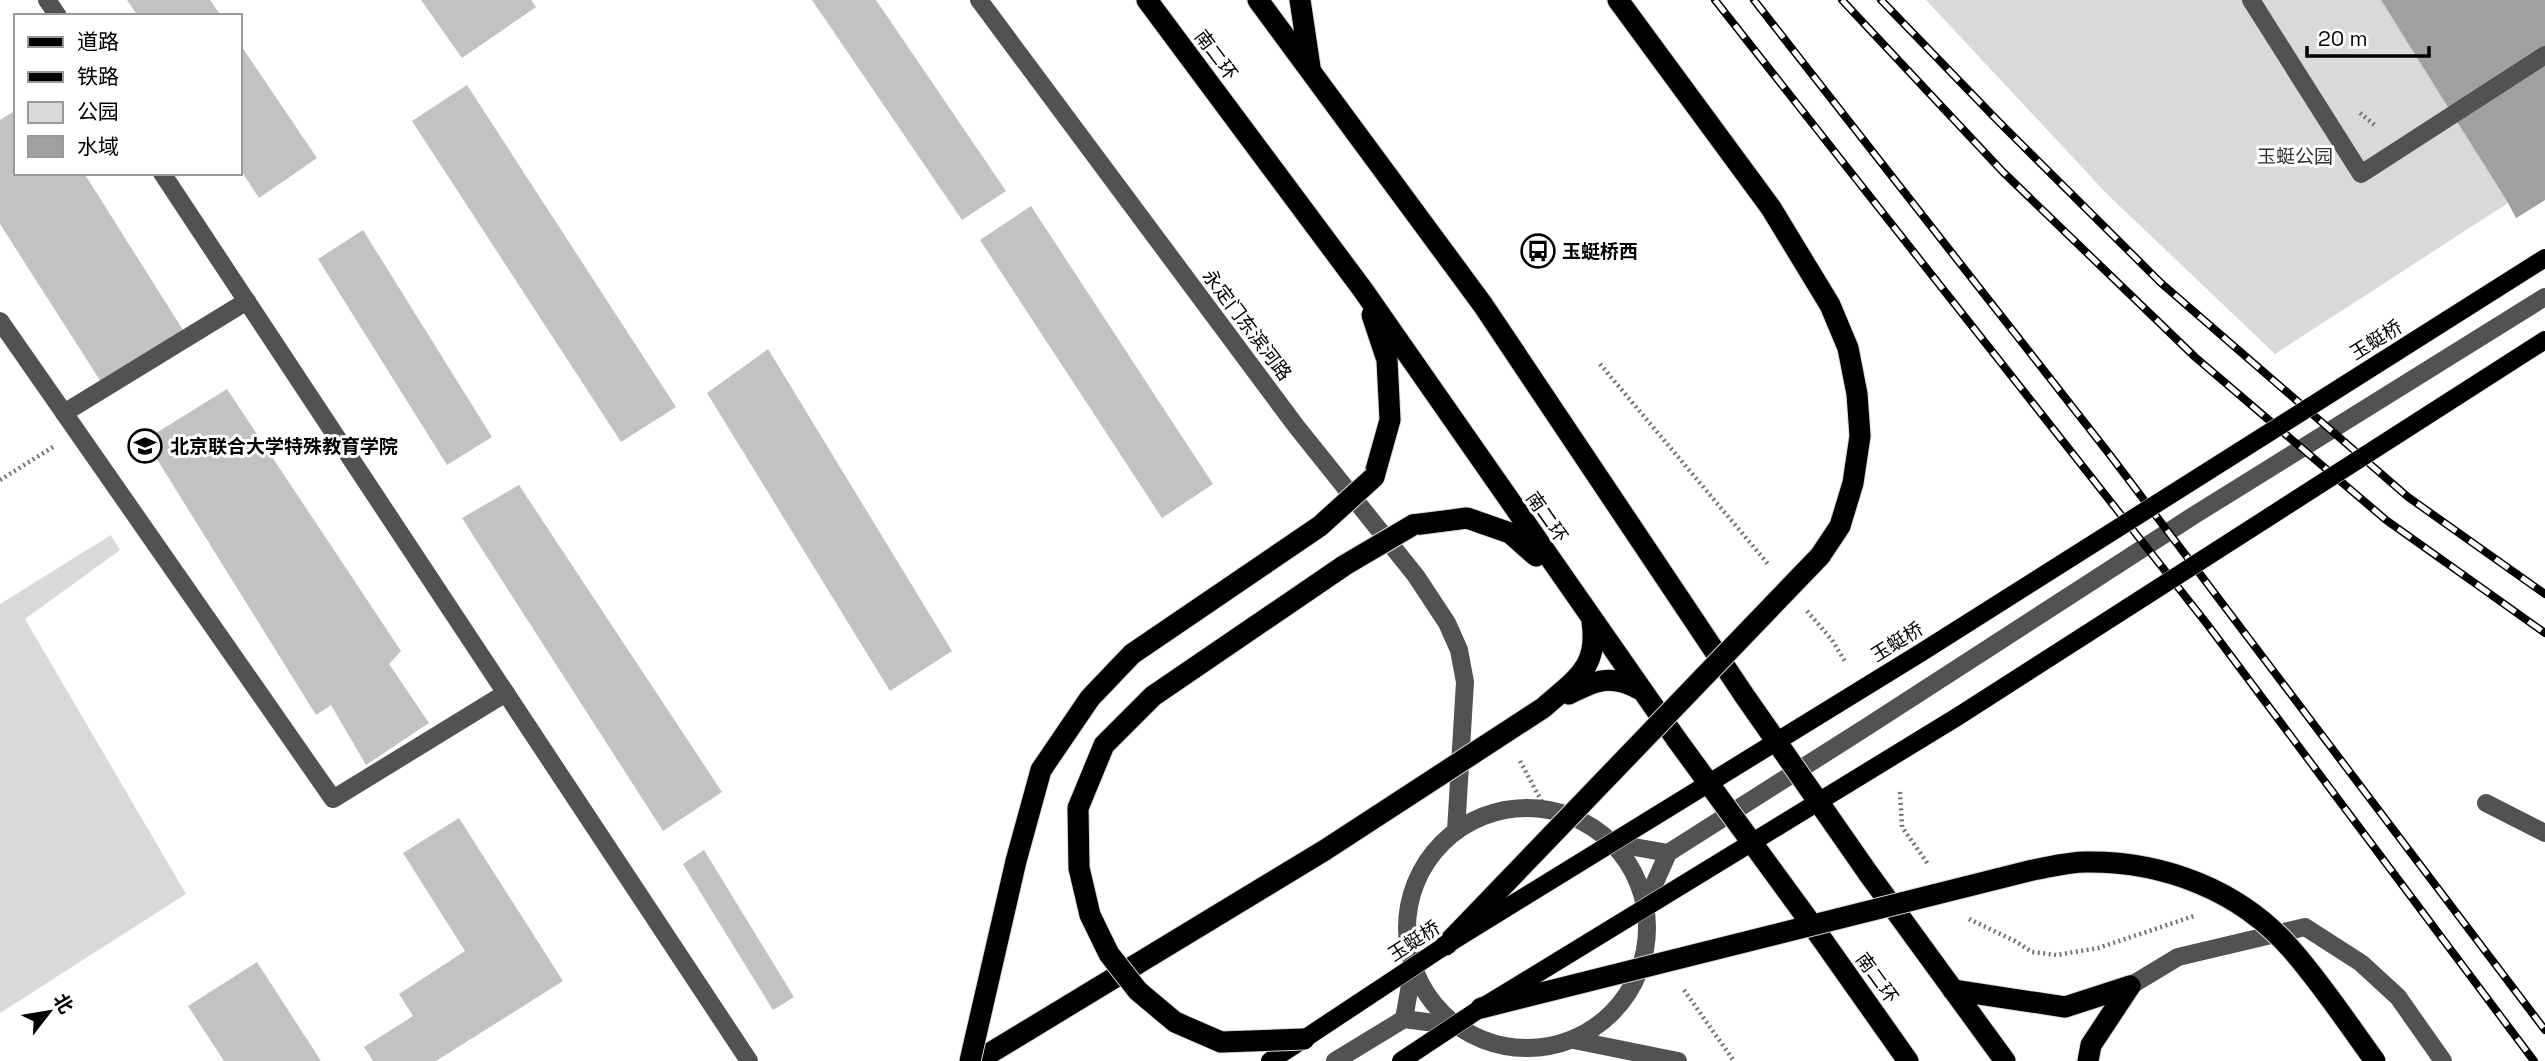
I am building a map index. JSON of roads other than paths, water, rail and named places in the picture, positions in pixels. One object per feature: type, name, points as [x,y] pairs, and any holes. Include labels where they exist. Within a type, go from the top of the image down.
[{"type":"highway","name":"南二环","points":[[1147,0],[1363,290],[1639,689],[1907,1060]]},
{"type":"highway","points":[[1258,0],[1483,305],[1744,695],[1868,873],[2005,1061]]},
{"type":"highway","points":[[1300,0],[1311,72]]},
{"type":"highway","points":[[1446,945],[1820,556],[1840,526],[1853,483],[1860,436],[1857,394],[1848,348],[1830,305],[1771,208],[1618,0]]},
{"type":"highway","points":[[970,1061],[1016,861],[1041,770],[1090,698],[1132,654],[1320,526],[1374,477],[1390,420],[1387,360],[1363,290]]},
{"type":"highway","points":[[1304,1039],[1221,1042],[1175,1022],[1138,992],[1109,954],[1090,915],[1079,868],[1078,808],[1104,745],[1153,696],[1345,565],[1413,526],[1467,518],[1510,533],[1561,577]]},
{"type":"highway","points":[[1543,708],[1580,675],[1592,657],[1594,638],[1591,621]]},
{"type":"highway","points":[[976,1061],[1325,849],[1543,708],[1590,683],[1622,680],[1639,689]]},
{"type":"highway","points":[[1481,1008],[2033,870],[2082,862],[2131,863],[2192,881],[2224,895],[2262,919],[2291,949],[2375,1061]]},
{"type":"highway","points":[[1953,990],[2065,1007],[2130,986]]},
{"type":"highway","points":[[2088,1061],[2091,1045],[2130,986]]},
{"type":"main road","name":"玉蜓桥","points":[[1270,1061],[1446,945],[1933,645],[2545,258]]},
{"type":"main road","points":[[1401,1061],[1481,1008],[1957,717],[2545,340]]},
{"type":"street","name":"永定门东滨河路","points":[[979,0],[1296,426],[1416,576],[1447,623],[1459,650],[1465,682],[1456,831]]},
{"type":"street","points":[[2251,0],[2361,174],[2545,55]]},
{"type":"street","points":[[163,175],[749,1061]]},
{"type":"street","points":[[1645,905],[1668,853],[2196,514],[2545,298]]},
{"type":"street","points":[[64,413],[247,301]]},
{"type":"street","points":[[0,321],[333,799],[506,693]]},
{"type":"street","points":[[2486,803],[2545,832]]},
{"type":"street","points":[[1404,1018],[1413,968],[1407,930],[1412,892],[1429,858],[1456,831],[1483,816],[1514,808],[1546,809],[1582,821],[1612,843],[1634,874],[1645,905],[1648,936],[1640,969],[1625,999],[1602,1023],[1574,1040],[1535,1049],[1496,1045],[1458,1026],[1431,1001],[1413,968]]},
{"type":"street","points":[[1612,843],[1668,853]]},
{"type":"street","points":[[2130,986],[2178,957],[2305,927],[2361,963],[2398,997],[2443,1061]]},
{"type":"street","points":[[1335,1061],[1404,1018],[1458,1026]]},
{"type":"street","points":[[1574,1040],[1678,1061]]},
{"type":"water","points":[[2381,0],[2545,0],[2545,272],[2508,203]]},
{"type":"railway","points":[[1715,0],[2207,624],[2534,1061]]},
{"type":"railway","points":[[1754,0],[2110,455],[2545,1030]]},
{"type":"railway","points":[[1842,0],[2003,172],[2195,357],[2386,520],[2545,633]]},
{"type":"railway","points":[[1881,0],[2161,283],[2408,497],[2545,594]]},
{"type":"place","name":"玉蜓桥西","points":[[1538,251]]},
{"type":"place","name":"北京联合大学特殊教育学院","points":[[145,446]]},
{"type":"park label","name":"玉蜓公园","points":[[2295,156]]}]
